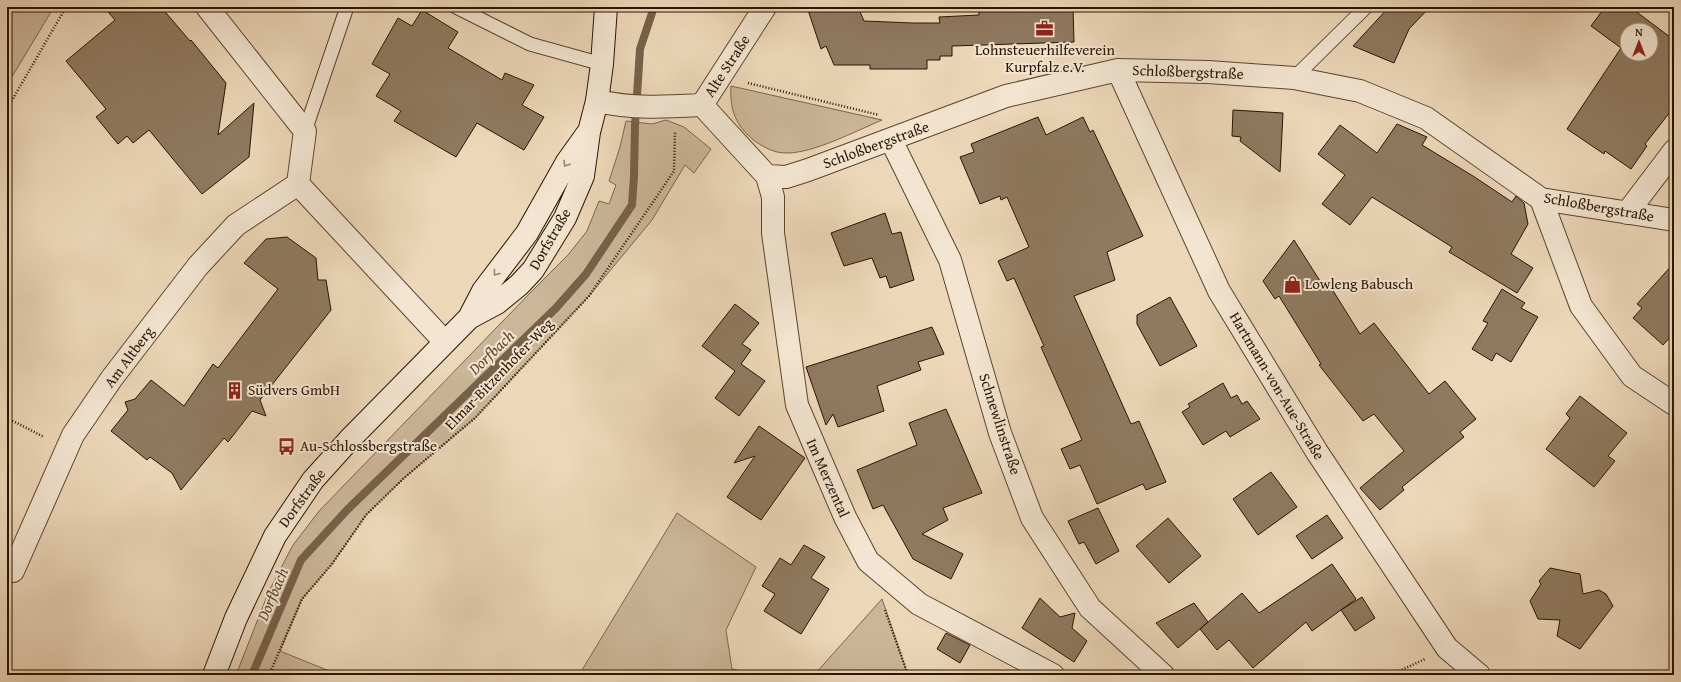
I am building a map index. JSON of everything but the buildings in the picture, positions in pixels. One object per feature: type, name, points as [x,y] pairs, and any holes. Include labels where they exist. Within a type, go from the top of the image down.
[{"type":"street","points":[[207,7],[305,131],[298,184],[444,341]]},
{"type":"street","name":"Dorfstraße","points":[[214,675],[236,618],[274,536],[298,501],[313,480],[349,440],[444,341],[469,318],[483,292],[527,233],[567,162],[589,132],[606,103],[602,64],[606,7]]},
{"type":"street","name":"Alte Straße","points":[[702,105],[765,7]]},
{"type":"street","name":"Schloßbergstraße","points":[[767,176],[786,177],[891,140],[1006,96],[1118,70],[1208,72],[1294,78],[1360,91],[1426,118],[1541,199],[1674,220]]},
{"type":"street","name":"Hartmann-von-Aue-Straße","points":[[1118,70],[1219,290],[1317,452],[1447,648],[1479,675]]},
{"type":"street","points":[[606,103],[653,108],[702,105],[767,176]]},
{"type":"street","name":"Schnewlinstraße","points":[[891,140],[950,260],[1000,433],[1032,518],[1090,608],[1162,675]]},
{"type":"street","points":[[1627,213],[1674,151]]},
{"type":"street","name":"Im Merzental","points":[[767,176],[773,197],[773,233],[797,405],[845,517],[868,561],[918,604],[1052,675]]},
{"type":"street","name":"Am Altberg","points":[[10,575],[73,435],[112,378],[198,266],[236,225],[298,184]]},
{"type":"street","points":[[1541,199],[1581,306],[1632,376],[1674,404]]},
{"type":"lane","points":[[305,131],[347,7]]},
{"type":"lane","points":[[456,7],[530,44],[602,64]]},
{"type":"lane","points":[[1294,78],[1366,7]]},
{"type":"path","points":[[7,109],[66,7]]},
{"type":"path","points":[[720,76],[886,116],[914,131]]},
{"type":"path","name":"Elmar-Bitzenhofer-Weg","points":[[269,675],[302,600],[332,564],[366,515],[404,478],[475,418],[589,296],[674,171],[677,106]]},
{"type":"path","points":[[7,418],[66,449]]},
{"type":"path","points":[[884,607],[908,675]]},
{"type":"path","points":[[1391,675],[1447,648]]},
{"type":"shaded area","points":[[7,7],[54,7],[7,85]]},
{"type":"shaded area","points":[[731,86],[882,120],[835,141],[810,149],[787,153],[776,152],[755,141],[742,129],[733,112]]},
{"type":"shaded area","points":[[666,120],[684,127],[711,149],[694,173],[685,165],[652,220],[589,296],[475,418],[404,478],[366,515],[332,564],[302,599],[280,651],[339,675],[236,675],[269,591],[293,545],[320,510],[568,255],[587,231],[599,201],[609,204],[616,185],[609,181],[620,147],[626,121],[652,124]]},
{"type":"shaded area","points":[[677,513],[756,567],[726,630],[732,669],[760,675],[579,675]]},
{"type":"shaded area","points":[[882,599],[908,675],[814,675]]},
{"type":"waterway","name":"Dorfbach","points":[[252,675],[301,560],[347,510],[556,308],[586,274],[632,205],[640,49],[654,7]]},
{"type":"place","name":"Lohnsteuerhilfeverein Kurpfalz e.V.","points":[[1045,29]]},
{"type":"place","name":"Lowleng Babusch","points":[[1292,284]]},
{"type":"place","name":"Südvers GmbH","points":[[235,390]]},
{"type":"place","name":"Au-Schlossbergstraße","points":[[287,446]]}]
